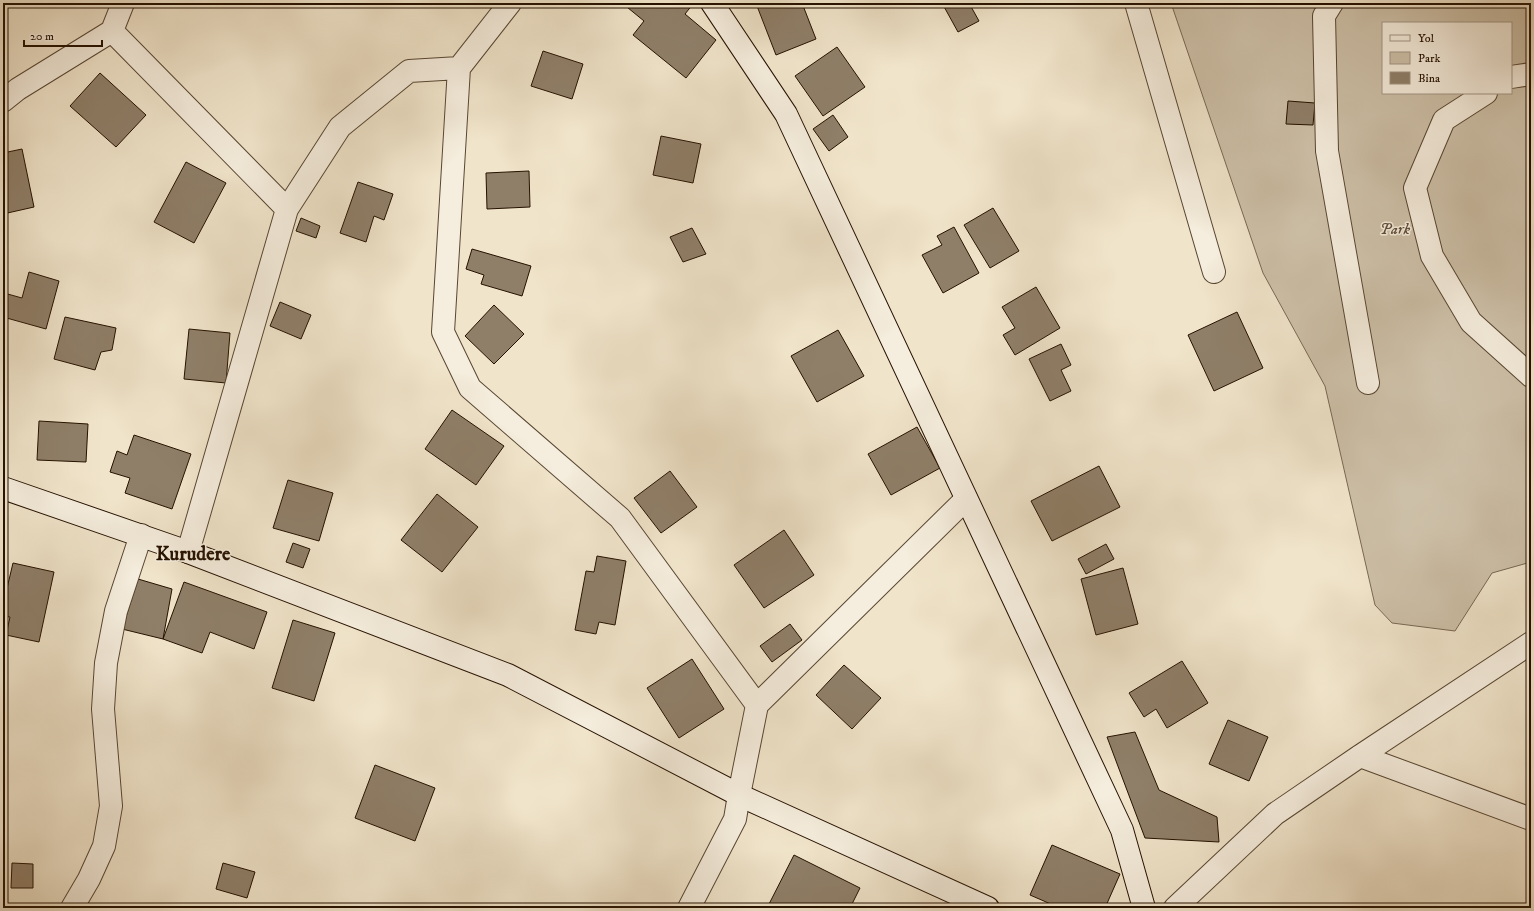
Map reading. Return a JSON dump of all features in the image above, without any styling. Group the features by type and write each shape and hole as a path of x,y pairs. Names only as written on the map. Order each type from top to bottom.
{"street":[{"path":"3,100 18,89 112,31 123,3"},
{"path":"510,3 459,68 443,332 470,388 620,518 757,705"},
{"path":"712,3 786,114 1122,830 1144,908"},
{"path":"1136,3 1214,272"},
{"path":"1332,3 1324,16 1327,151 1368,383"},
{"path":"112,31 287,209"},
{"path":"188,552 287,209 340,126 410,71 459,68"},
{"path":"1512,78 1531,74"},
{"path":"1484,94 1444,120 1415,188 1432,256 1471,322 1531,376"},
{"path":"3,488 188,552 508,676 738,794 988,908"},
{"path":"689,908 735,819 738,794 757,705 966,499"},
{"path":"72,908 90,879 104,846 111,806 103,709 106,663 116,610 141,535"},
{"path":"1175,908 1275,814 1531,643"},
{"path":"1360,756 1531,819"}],"green space":[{"name":"Park","path":"1171,3 1531,3 1531,562 1492,573 1455,631 1392,623 1375,605 1325,386 1263,273"}],"building":[{"path":"622,3 692,3 693,4 685,14 716,40 686,78 633,35 644,21"},
{"path":"765,3 802,3 816,39 776,55 757,6"},
{"path":"942,3 969,3 979,21 958,32"},
{"path":"837,47 865,87 823,116 795,76"},
{"path":"543,51 583,64 572,99 531,86"},
{"path":"100,73 146,115 116,147 70,106"},
{"path":"1288,101 1315,103 1313,125 1286,124"},
{"path":"833,115 848,137 829,151 813,129"},
{"path":"661,136 701,144 693,183 653,175"},
{"path":"22,149 34,207 3,214 3,153"},
{"path":"186,162 226,183 194,243 154,222"},
{"path":"529,171 530,207 487,209 486,173"},
{"path":"358,182 393,194 384,220 374,216 366,242 340,233"},
{"path":"993,208 1019,251 990,268 964,225"},
{"path":"301,218 320,226 316,238 296,231"},
{"path":"954,227 979,273 943,293 922,255 942,245 937,236"},
{"path":"692,228 706,254 683,262 670,237"},
{"path":"472,249 531,266 522,296 481,284 484,275 466,269"},
{"path":"29,272 59,281 46,329 3,317 4,293 22,298"},
{"path":"1036,287 1060,328 1015,355 1003,335 1015,328 1002,307"},
{"path":"280,302 311,315 301,339 270,326"},
{"path":"494,305 524,334 494,364 465,336"},
{"path":"1237,312 1263,368 1214,391 1188,335"},
{"path":"65,317 116,328 112,350 101,352 95,370 54,359"},
{"path":"189,329 230,333 226,383 184,379"},
{"path":"838,330 864,376 817,402 791,356"},
{"path":"1061,344 1071,365 1061,370 1071,391 1050,401 1029,359"},
{"path":"452,410 504,446 476,485 425,449"},
{"path":"39,421 88,424 86,462 37,460"},
{"path":"917,427 940,468 891,495 868,454"},
{"path":"134,435 191,454 172,509 125,493 130,478 110,472 117,451 127,455"},
{"path":"1099,466 1120,507 1052,541 1031,501"},
{"path":"670,471 697,507 661,533 634,498"},
{"path":"288,480 333,493 319,541 273,528"},
{"path":"437,494 478,527 442,572 401,540"},
{"path":"784,530 814,575 764,608 734,565"},
{"path":"293,543 310,549 303,568 286,562"},
{"path":"1106,544 1114,559 1086,574 1078,559"},
{"path":"597,556 626,561 615,625 599,622 596,634 575,630 586,571 594,572"},
{"path":"13,563 54,572 39,642 6,635 10,617 3,616 3,605"},
{"path":"1123,568 1138,624 1096,635 1081,579"},
{"path":"138,579 172,589 163,639 122,629"},
{"path":"184,582 267,612 254,649 210,632 202,653 163,639"},
{"path":"293,620 335,633 314,701 272,688"},
{"path":"790,624 802,640 772,662 760,646"},
{"path":"692,659 724,709 679,738 647,688"},
{"path":"1182,661 1208,703 1167,728 1156,709 1144,717 1129,693"},
{"path":"844,665 881,698 852,729 816,695"},
{"path":"1228,720 1268,737 1249,781 1209,764"},
{"path":"1135,732 1159,790 1217,817 1219,842 1145,838 1107,737"},
{"path":"375,765 435,788 415,841 355,818"},
{"path":"1052,845 1120,874 1105,908 1060,908 1030,895"},
{"path":"794,855 860,888 850,908 767,908"},
{"path":"12,863 33,864 33,888 11,888"},
{"path":"223,863 255,872 247,898 216,889"}],"district":[{"name":"Kurudere","path":"193,554"}]}
